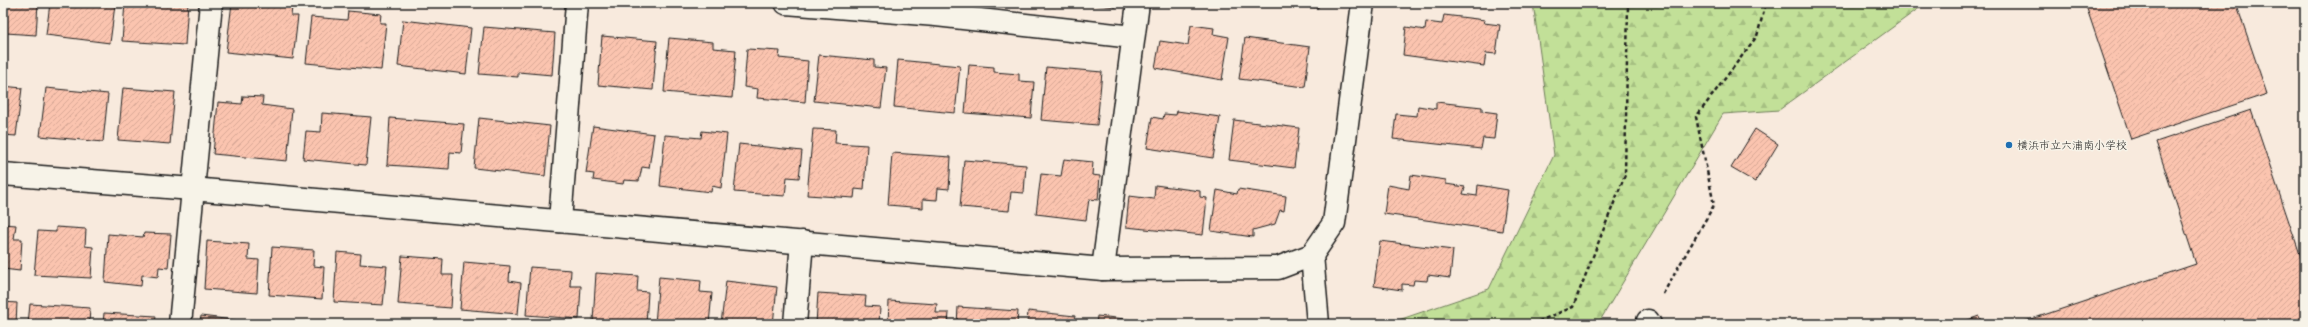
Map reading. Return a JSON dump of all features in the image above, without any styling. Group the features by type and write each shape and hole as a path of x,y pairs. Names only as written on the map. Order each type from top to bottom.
{"street":[{"path":"180,324 211,3"},
{"path":"560,221 577,3"},
{"path":"786,3 937,9 1133,37"},
{"path":"1103,269 1138,3"},
{"path":"3,174 192,189 1103,269 1278,268 1312,255 1334,223 1363,3"},
{"path":"795,324 802,242"},
{"path":"1312,255 1318,324"}],"path":[{"path":"1532,324 1573,307 1625,175 1628,3"},
{"path":"1649,322 1714,205 1696,117 1757,36 1766,3"}],"green space":[{"path":"1533,3 1926,3 1779,110 1723,114 1598,324 1387,324 1489,289 1554,155"}],"building":[{"path":"3,3 38,3 36,35 6,33 7,28 3,27"},
{"path":"50,3 115,5 110,43 46,35"},
{"path":"125,3 188,3 185,45 122,41"},
{"path":"232,3 292,7 291,16 298,16 293,59 226,52"},
{"path":"1082,3 1116,3 1116,7"},
{"path":"1281,3 1318,3 1318,8"},
{"path":"2085,3 2236,3 2267,94 2131,139"},
{"path":"348,11 381,14 380,23 386,23 381,70 306,63 311,17 347,20"},
{"path":"1444,15 1485,20 1484,23 1500,25 1496,54 1486,53 1484,66 1403,55 1406,27 1425,30 1426,22 1442,24"},
{"path":"403,20 471,28 466,74 398,66"},
{"path":"1191,25 1214,28 1213,34 1229,37 1222,80 1155,68 1160,41 1188,45"},
{"path":"484,27 555,33 552,75 518,72 518,77 479,74"},
{"path":"602,36 657,41 653,90 598,85"},
{"path":"669,38 713,42 713,48 736,50 732,98 664,92"},
{"path":"1245,38 1310,47 1305,87 1239,79"},
{"path":"747,49 780,51 779,58 808,61 805,102 757,98 758,89 744,87"},
{"path":"819,55 874,60 874,67 886,68 881,108 814,101"},
{"path":"898,60 960,66 955,113 894,107"},
{"path":"969,65 994,67 994,72 1019,74 1019,81 1034,82 1031,118 965,113"},
{"path":"1046,67 1102,72 1097,125 1041,120"},
{"path":"3,86 22,88 16,136 3,135"},
{"path":"46,88 108,94 103,142 40,136"},
{"path":"123,88 175,92 170,144 118,140"},
{"path":"243,96 263,97 262,105 292,109 287,161 213,154 218,102 242,104"},
{"path":"1436,102 1482,107 1482,111 1497,113 1494,139 1483,138 1481,149 1393,139 1396,114 1417,116 1418,106 1436,109"},
{"path":"2251,110 2305,269 2305,324 2017,324 2196,264 2156,142"},
{"path":"1177,111 1220,117 1213,158 1147,148 1152,117 1163,119 1164,114 1176,115"},
{"path":"322,113 371,117 366,165 303,159 306,131 321,132"},
{"path":"390,118 464,124 461,153 450,152 449,169 387,165"},
{"path":"479,118 550,126 545,176 474,168"},
{"path":"1234,120 1299,128 1294,168 1229,160"},
{"path":"593,126 654,134 649,168 642,167 639,181 624,180 623,184 593,180 594,174 586,173"},
{"path":"813,129 836,130 835,143 867,145 864,190 855,189 854,198 807,195"},
{"path":"1755,129 1778,144 1755,182 1731,168"},
{"path":"702,131 727,134 721,188 712,186 711,192 660,186 665,135 701,138"},
{"path":"739,144 802,151 799,178 787,177 785,196 734,192"},
{"path":"892,153 951,157 949,189 938,188 937,200 923,199 923,208 888,205"},
{"path":"1064,159 1093,162 1092,175 1100,176 1098,200 1089,199 1086,220 1036,214 1041,174 1061,176"},
{"path":"964,160 1026,165 1024,193 1011,192 1009,211 960,207"},
{"path":"1411,175 1446,180 1446,184 1465,187 1463,194 1477,196 1478,185 1508,190 1502,231 1384,214 1388,185 1409,189"},
{"path":"1155,185 1200,191 1200,197 1207,198 1203,235 1126,227 1129,196 1154,199"},
{"path":"1238,189 1286,196 1284,211 1280,210 1275,224 1253,230 1253,237 1211,231 1217,190 1237,194"},
{"path":"3,224 16,225 14,239 22,239 20,271 3,269"},
{"path":"56,227 86,229 85,246 93,247 91,278 34,275 38,231 56,232"},
{"path":"144,233 171,234 168,268 159,267 158,277 142,275 141,286 105,282 108,234 143,237"},
{"path":"207,241 249,244 248,259 259,260 257,293 204,289"},
{"path":"1380,241 1453,250 1450,278 1428,275 1427,281 1414,280 1413,285 1402,284 1402,290 1374,286"},
{"path":"272,247 314,250 313,266 324,267 322,299 269,295"},
{"path":"337,252 361,254 360,264 387,266 383,305 334,302"},
{"path":"402,256 443,259 442,275 453,275 451,308 398,304"},
{"path":"464,262 510,266 509,281 521,283 518,314 460,309"},
{"path":"530,267 571,270 570,286 581,286 579,319 526,315"},
{"path":"596,273 638,276 637,291 648,292 646,324 593,321"},
{"path":"659,277 701,281 700,292 712,293 709,324 655,324"},
{"path":"726,281 777,287 773,324 721,324"},
{"path":"818,293 866,296 865,306 880,307 879,324 816,324"},
{"path":"889,301 937,304 936,313 949,313 948,324 888,324"},
{"path":"3,302 17,303 16,324 3,324"},
{"path":"30,304 90,308 89,324 28,324"},
{"path":"958,307 1018,311 1017,324 957,324"},
{"path":"1028,311 1075,316 1074,321 1086,324 1027,324"},
{"path":"104,313 156,316 155,324 103,324"},
{"path":"201,316 256,323 256,324 200,324"},
{"path":"1097,316 1144,321 1144,324 1096,324"},
{"path":"1979,316 1982,324 1957,324"}],"place":[{"name":"横浜市立六浦南小学校","path":"2009,145"}]}
